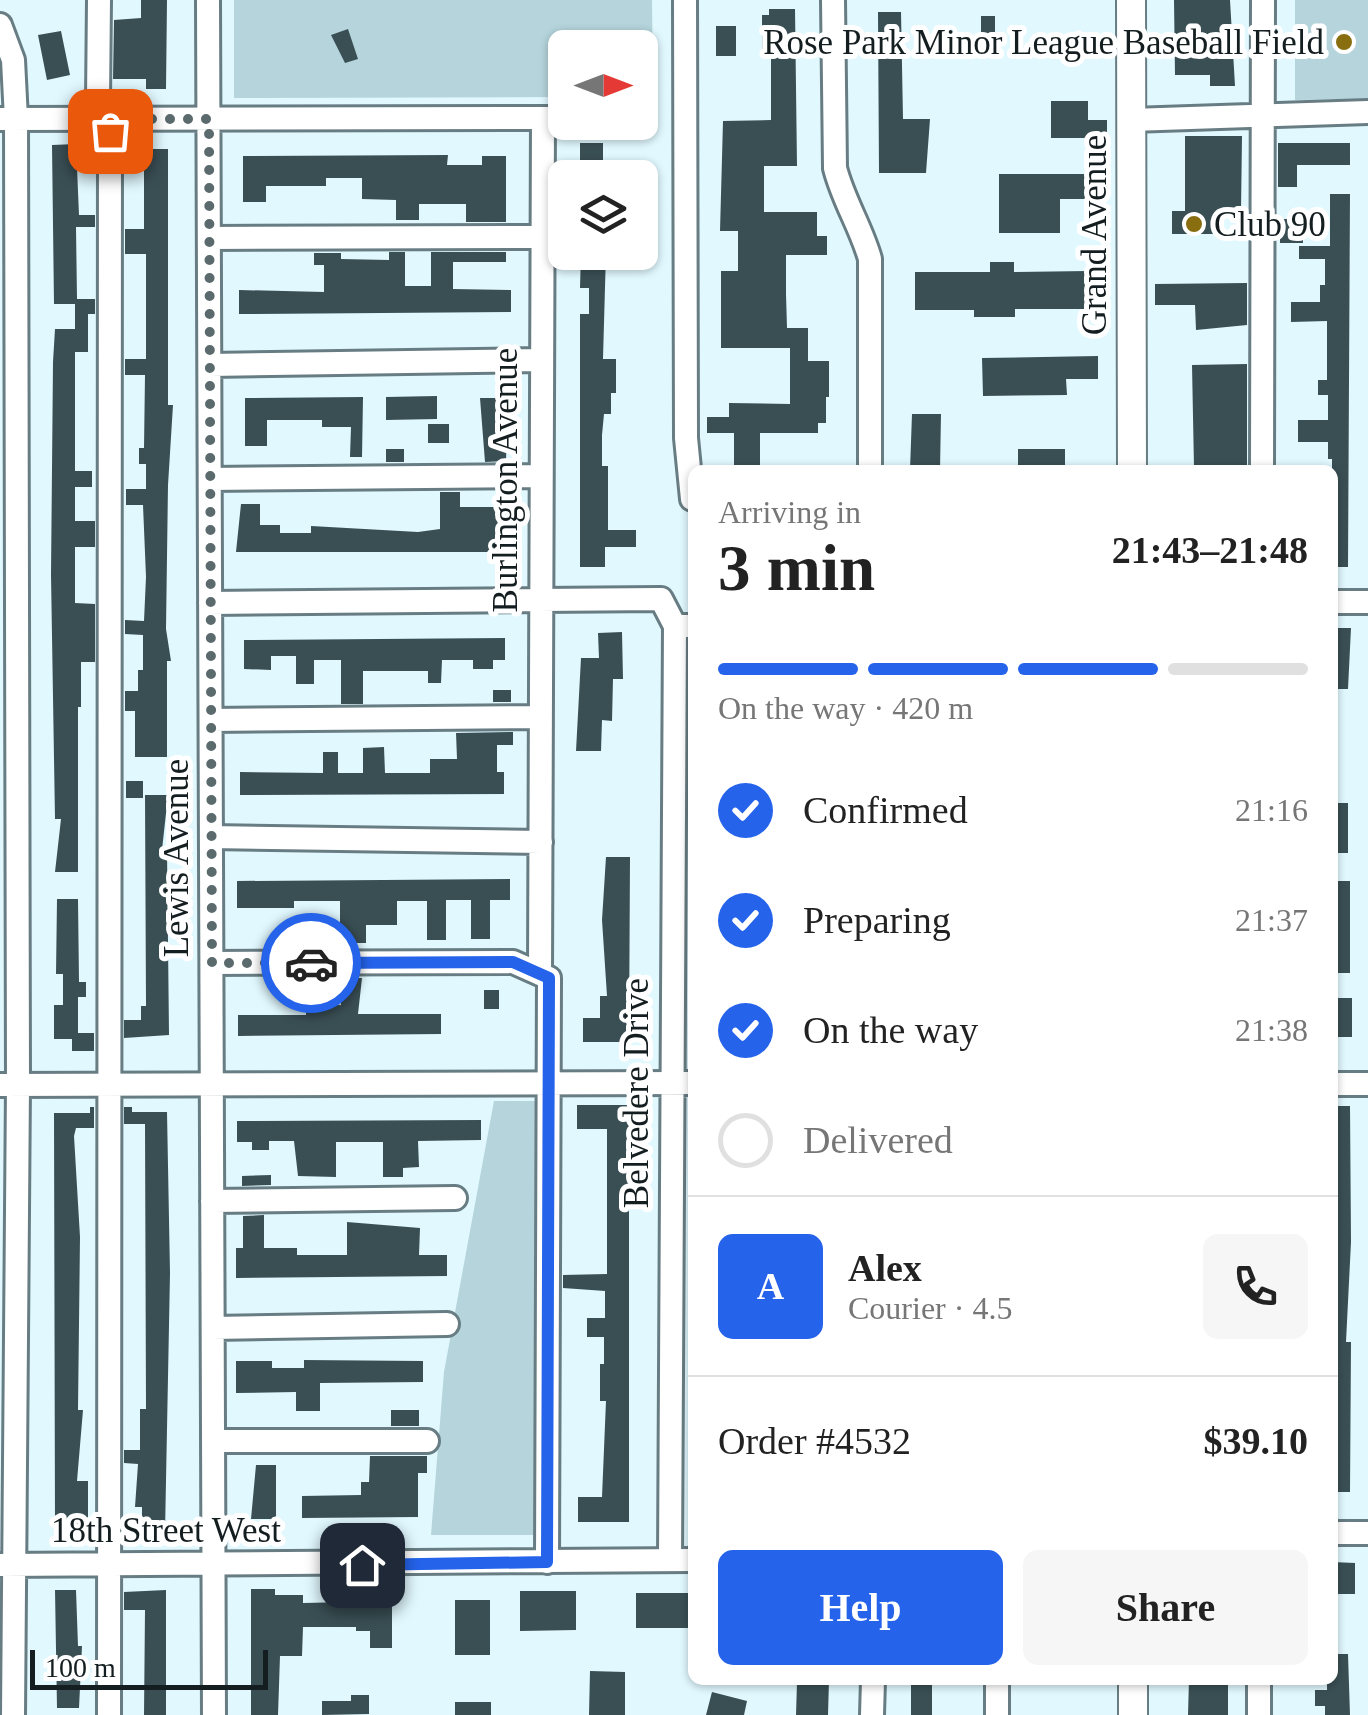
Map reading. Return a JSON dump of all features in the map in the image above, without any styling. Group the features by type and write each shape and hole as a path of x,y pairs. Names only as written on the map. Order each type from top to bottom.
{"main road":[{"name":"Grand Avenue","path":"1131,0 1132,465"},
{"path":"1132,1685 1132,1715"}],"street":[{"path":"98,0 98,100 110,119 110,1715"},
{"name":"Lewis Avenue","path":"208,0 214,1715"},
{"path":"685,0 689,465"},
{"path":"833,0 835,168 842,195 870,258 870,465"},
{"path":"1262,0 1262,465"},
{"path":"0,25 13,60 8,118 6,1565 13,1715"},
{"path":"1131,120 1368,112"},
{"path":"8,118 548,118"},
{"name":"Burlington Avenue","path":"544,976 539,597 542,237 552,140"},
{"path":"209,238 542,237"},
{"path":"210,366 541,360"},
{"path":"210,479 540,476"},
{"path":"210,603 539,597 661,599 684,626"},
{"path":"1338,602 1368,602"},
{"name":"Belvedere Drive","path":"681,1560 684,626"},
{"path":"211,720 540,717"},
{"path":"212,837 541,842"},
{"path":"212,963 513,962 544,976 551,1084 547,1562"},
{"path":"9,1084 681,1083"},
{"path":"1338,1084 1368,1084"},
{"path":"212,1201 455,1198"},
{"path":"213,1328 447,1324"},
{"path":"214,1441 427,1441"},
{"path":"1338,1533 1368,1533"},
{"name":"18th Street West","path":"6,1565 214,1567 681,1560"},
{"path":"872,1685 872,1715"},
{"path":"997,1685 997,1715"},
{"path":"1259,1685 1259,1715"}],"shaded area":[{"path":"234,0 652,0 652,30 548,30 548,97 234,98"},
{"path":"1295,0 1368,0 1368,99 1295,100"},
{"path":"494,1101 536,1101 537,1535 431,1535 444,1372"}],"building":[{"path":"141,0 167,0 166,89 146,89 146,79 113,79 114,20 141,18"},
{"path":"1174,0 1230,0 1235,86 1210,86 1210,75 1175,75"},
{"path":"769,9 795,9 797,166 764,166 764,212 817,212 817,236 827,236 827,255 786,255 786,294 787,328 808,328 808,361 829,361 829,397 826,423 818,423 818,433 760,433 760,465 734,465 734,433 707,433 707,417 729,417 729,403 790,404 790,348 721,348 721,271 738,271 738,231 720,231 723,121 771,120 771,49 762,49 762,15 769,15"},
{"path":"878,12 901,12 903,119 930,119 926,173 879,173"},
{"path":"981,16 995,16 995,42 981,42"},
{"path":"716,26 736,26 736,56 716,56"},
{"path":"348,29 358,59 345,63 331,35"},
{"path":"61,31 70,75 47,80 38,35"},
{"path":"1051,101 1088,101 1088,120 1107,120 1107,138 1051,138"},
{"path":"1185,136 1242,136 1241,211 1218,211 1218,234 1172,234 1172,211 1185,211"},
{"path":"580,143 603,143 603,160 580,160"},
{"path":"1278,143 1350,143 1350,165 1297,165 1297,187 1278,187"},
{"path":"76,144 79,215 95,215 95,227 76,227 77,299 95,299 95,314 88,314 88,352 75,352 75,471 92,471 92,487 75,487 75,521 95,521 95,547 75,547 75,603 95,604 95,662 81,662 78,872 55,872 61,819 55,819 53,362 55,329 75,329 75,304 54,304 52,145"},
{"path":"125,149 168,149 168,405 173,405 168,485 166,629 171,661 167,661 167,757 135,757 135,711 125,711 125,691 138,691 138,670 143,670 143,635 125,634 125,620 144,621 146,577 143,505 126,505 126,489 146,489 146,464 139,464 139,448 144,448 145,375 125,375 125,359 146,359 146,254 125,254 125,229 144,229 144,166 125,166"},
{"path":"448,155 447,165 482,165 482,156 506,156 506,222 466,222 466,204 419,204 419,220 396,220 396,200 362,199 362,178 326,178 326,186 266,186 266,202 243,202 243,156"},
{"path":"999,174 1087,174 1087,199 1060,199 1060,233 999,233"},
{"path":"1330,194 1350,194 1348,567 1338,567 1338,465 1332,465 1332,459 1328,459 1328,442 1298,442 1298,420 1328,420 1328,395 1318,395 1318,380 1327,380 1327,321 1291,322 1291,302 1320,302 1320,285 1325,285 1325,259 1299,259 1299,246 1330,246"},
{"path":"1280,219 1303,219 1303,243 1280,243"},
{"path":"389,252 405,252 405,286 431,286 431,252 506,252 506,262 453,262 453,289 511,290 511,312 239,314 239,290 324,292 324,265 314,265 314,253 341,253 341,259 389,260"},
{"path":"990,262 1014,262 1014,272 1088,271 1088,309 1015,309 1015,317 974,317 974,310 915,310 915,272 990,272"},
{"path":"580,270 605,270 603,359 616,359 616,393 611,393 611,414 604,414 602,435 602,466 608,466 608,530 636,530 636,547 605,547 605,567 580,567 580,314 589,314 589,288 580,288"},
{"path":"1247,283 1247,325 1196,330 1195,305 1155,305 1155,284"},
{"path":"1098,356 1098,379 1066,379 1067,395 983,396 982,358"},
{"path":"1247,364 1247,465 1194,465 1192,365"},
{"path":"437,396 437,419 386,420 386,397"},
{"path":"363,397 362,457 350,457 351,427 322,427 322,420 267,420 267,446 245,446 245,398"},
{"path":"480,398 508,398 506,461 485,462"},
{"path":"912,414 941,414 940,465 910,465"},
{"path":"428,424 449,424 449,443 428,443"},
{"path":"386,449 404,449 404,462 386,462"},
{"path":"1018,449 1065,449 1065,465 1018,465"},
{"path":"440,492 460,492 460,507 503,507 503,552 236,552 241,504 260,504 260,525 280,525 280,533 311,533 311,526 418,532 440,529"},
{"path":"1338,628 1351,628 1348,689 1338,689"},
{"path":"622,632 623,679 613,679 612,721 602,720 601,751 576,751 581,658 599,658 598,633"},
{"path":"505,638 505,660 493,660 493,669 473,669 473,660 442,660 441,683 428,683 428,671 363,671 363,704 341,704 341,660 314,660 314,684 296,684 296,656 271,656 271,670 244,669 244,640"},
{"path":"493,690 511,690 511,702 493,702"},
{"path":"513,732 513,745 497,745 497,772 504,772 504,794 240,795 240,772 323,773 323,752 338,752 338,773 363,773 363,748 384,747 385,773 430,773 430,759 457,759 456,733"},
{"path":"126,781 143,781 143,798 126,798"},
{"path":"145,795 168,795 162,850 167,850 169,1035 124,1038 124,1020 141,1020 141,1006 146,1006"},
{"path":"1338,803 1348,803 1348,853 1338,853"},
{"path":"606,857 630,857 629,1042 583,1042 583,1018 600,1018 600,996 607,996 602,920"},
{"path":"510,879 510,900 490,900 490,939 471,939 471,900 446,900 446,940 427,940 427,901 397,901 397,925 366,925 366,943 340,943 340,901 294,901 294,908 237,908 237,881"},
{"path":"1338,881 1350,881 1350,973 1338,973"},
{"path":"57,899 78,899 79,982 86,982 86,997 78,997 78,1033 94,1033 94,1051 72,1051 72,1039 54,1039 54,1005 63,1005 63,974 56,974"},
{"path":"340,978 362,978 358,1014 441,1014 441,1034 238,1036 238,1015 306,1015 306,1006 341,1005"},
{"path":"484,990 499,990 499,1009 484,1009"},
{"path":"1338,998 1352,998 1352,1037 1338,1037"},
{"path":"577,1105 629,1105 629,1522 578,1522 578,1497 602,1497 606,1401 600,1401 600,1364 604,1364 604,1337 587,1337 587,1318 605,1318 605,1291 563,1288 563,1275 607,1274 607,1129 577,1129"},
{"path":"1338,1106 1350,1106 1351,1242 1346,1342 1351,1342 1350,1492 1338,1492"},
{"path":"90,1107 94,1107 94,1128 76,1128 74,1136 80,1237 78,1410 83,1410 77,1481 88,1481 88,1524 55,1524 54,1113 90,1113"},
{"path":"124,1107 132,1107 132,1112 167,1112 170,1273 165,1533 142,1533 142,1507 135,1507 138,1464 124,1463 124,1450 140,1450 140,1409 146,1409 145,1124 124,1124"},
{"path":"481,1120 481,1140 418,1141 419,1167 403,1168 403,1177 383,1177 383,1142 336,1142 336,1177 298,1176 294,1141 269,1141 269,1150 252,1150 252,1142 237,1142 237,1121"},
{"path":"271,1175 271,1185 242,1186 242,1176"},
{"path":"264,1215 264,1248 297,1248 297,1255 347,1255 347,1222 420,1228 419,1255 447,1255 447,1276 236,1278 236,1248 243,1248 243,1216"},
{"path":"304,1360 423,1361 423,1382 320,1383 320,1411 296,1411 296,1392 236,1393 236,1361 272,1361 272,1368 304,1368"},
{"path":"391,1410 419,1410 419,1426 391,1426"},
{"path":"370,1456 427,1456 427,1473 418,1473 418,1517 302,1518 302,1496 361,1495 361,1482 369,1482"},
{"path":"256,1465 276,1465 276,1519 251,1519"},
{"path":"1338,1562 1355,1563 1355,1594 1338,1594"},
{"path":"251,1589 275,1589 275,1595 303,1595 303,1603 392,1601 392,1648 370,1648 370,1631 356,1631 356,1627 303,1627 302,1656 280,1656 278,1715 251,1715"},
{"path":"55,1590 76,1590 78,1646 82,1646 79,1708 57,1708"},
{"path":"166,1590 166,1715 144,1715 145,1610 124,1610 124,1592"},
{"path":"520,1591 576,1591 576,1630 520,1631"},
{"path":"636,1593 688,1593 688,1628 636,1628"},
{"path":"455,1600 490,1600 490,1655 455,1655"},
{"path":"1338,1654 1348,1654 1350,1715 1325,1715 1325,1706 1315,1706 1315,1690 1327,1690 1327,1685 1338,1685"},
{"path":"590,1671 625,1672 625,1715 589,1715"},
{"path":"797,1685 829,1685 828,1715 796,1715"},
{"path":"911,1685 932,1685 932,1715 911,1715"},
{"path":"1189,1685 1228,1685 1228,1715 1188,1715"},
{"path":"712,1692 747,1701 744,1715 706,1715"},
{"path":"351,1695 369,1695 369,1714 322,1715 322,1701 351,1701"},
{"path":"455,1702 491,1702 491,1715 455,1715"}],"way so far":[{"path":"110,131 110,119 209,119 212,963 311,963"}],"place":[{"name":"Rose Park Minor League Baseball Field","path":"1344,42"},
{"name":"Club 90","path":"1194,224"}],"route":[{"path":"311,963 513,962 549,978 547,1562 362,1565"}]}
